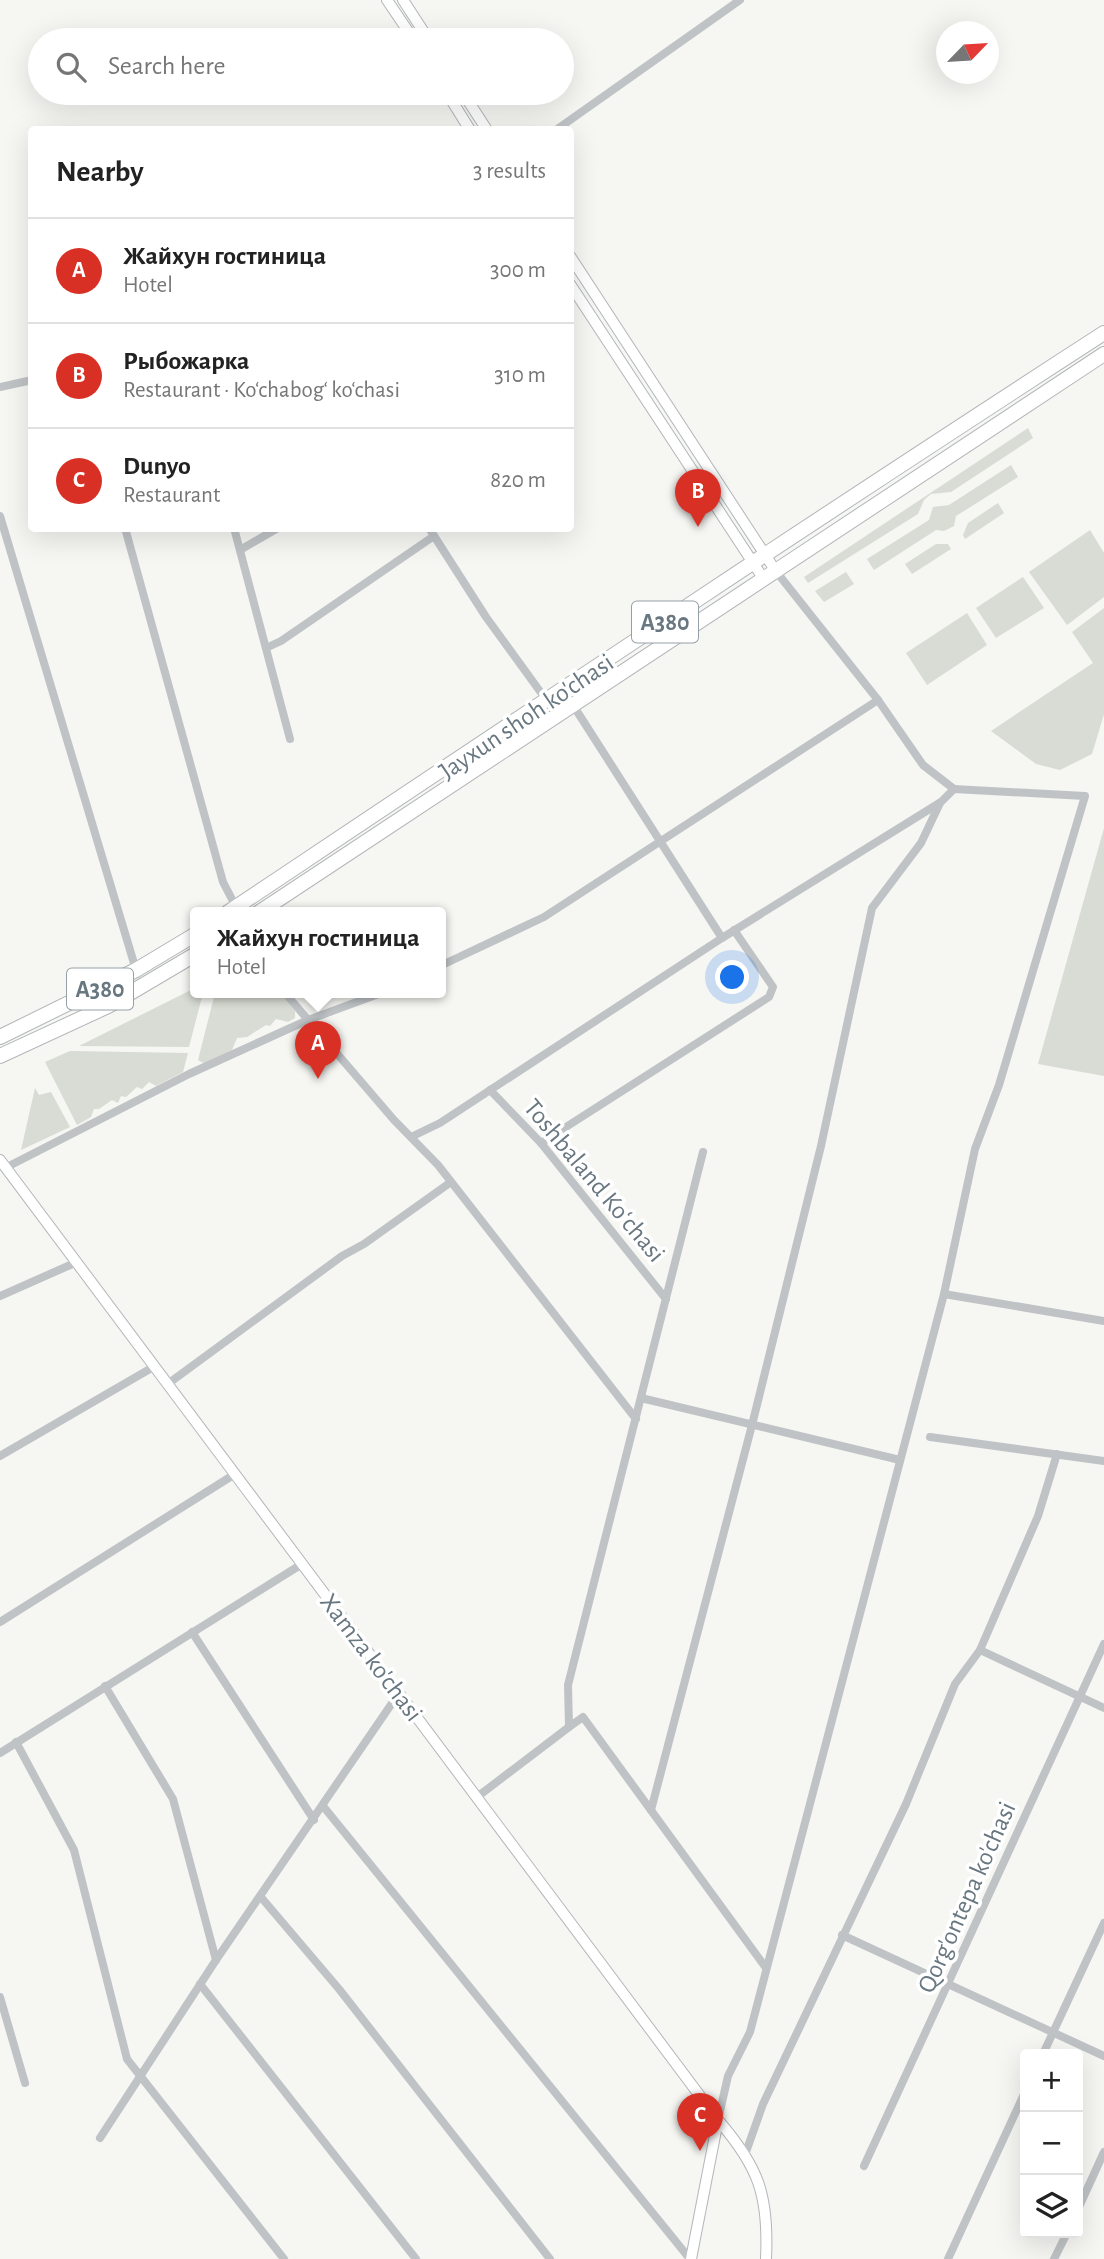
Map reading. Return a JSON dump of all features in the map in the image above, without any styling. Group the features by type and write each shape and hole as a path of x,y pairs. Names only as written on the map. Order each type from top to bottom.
{"highway":[{"name":"Jayxun shoh ko'chasi","path":"236,907 757,558 1104,333"},
{"name":"Jayxun shoh ko'chasi","path":"267,907 1104,354"},
{"path":"908,459 919,475"},
{"name":"A380","path":"0,1037 136,970 190,937"},
{"name":"A380","path":"0,1056 108,1006 190,957"}],"street":[{"path":"387,0 406,28"},
{"path":"402,0 421,28"},
{"path":"562,126 740,0"},
{"path":"454,105 467,126"},
{"path":"471,105 484,126"},
{"path":"574,262 619,329 757,558"},
{"path":"574,290 757,558 878,700 923,765 954,789 1085,796 999,1085 975,1149 944,1294 750,2032 728,2076 691,2259"},
{"path":"606,337 619,329"},
{"path":"0,387 28,381"},
{"path":"0,516 136,970"},
{"path":"126,532 230,907"},
{"path":"235,532 290,739"},
{"path":"240,550 271,532"},
{"path":"266,648 281,641 431,532 486,617 547,701"},
{"path":"446,963 544,917 878,700"},
{"path":"573,705 722,938"},
{"path":"411,1137 440,1123 734,930 941,802 954,789"},
{"path":"651,1810 752,1425 821,1146 872,908 921,844 941,802"},
{"path":"541,1143 769,997 774,987 769,977 734,930"},
{"path":"289,998 451,1182 636,1419"},
{"path":"3,1164 189,1074 308,1020 368,998"},
{"name":"Toshbaland Koʻchasi","path":"490,1090 541,1143 666,1299"},
{"path":"569,1727 568,1685 703,1152"},
{"name":"Xamza ko'chasi","path":"3,1164 718,2120 746,2152 762,2192 767,2234 766,2259"},
{"path":"169,1383 342,1256 364,1244 451,1182"},
{"path":"0,1296 77,1262"},
{"path":"944,1294 1104,1321"},
{"path":"0,1456 155,1366"},
{"path":"641,1398 901,1460"},
{"path":"930,1437 1104,1461"},
{"path":"746,2152 763,2104 906,1804 955,1684 981,1650 1038,1516 1057,1454"},
{"path":"0,1622 235,1474"},
{"path":"0,1753 302,1564"},
{"path":"192,1632 314,1820"},
{"name":"Qorg'ontepa ko'chasi","path":"864,2166 1104,1644"},
{"path":"981,1650 1104,1708"},
{"path":"105,1686 173,1800 216,1960"},
{"path":"100,2138 139,2074 399,1693"},
{"path":"477,1797 583,1717 766,1968"},
{"path":"16,1742 74,1850 127,2059 284,2259"},
{"path":"323,1807 691,2259"},
{"path":"260,1896 339,1989 550,2259"},
{"path":"1045,2049 1104,1923"},
{"path":"842,1935 1104,2056"},
{"path":"200,1984 416,2259"},
{"path":"0,1997 25,2082"},
{"path":"948,2259 1020,2103"},
{"path":"1083,2198 1104,2152"},
{"path":"1054,2259 1064,2238"}],"shaded area":[{"path":"1028,428 1033,438 951,492 931,494 924,500 918,514 808,583 804,577"},
{"path":"1011,465 1018,477 956,516 954,526 944,531 936,530 874,570 867,559 929,520 933,507 949,505"},
{"path":"998,503 1004,513 965,539 963,535 968,523"},
{"path":"1090,530 1104,553 1104,597 1067,625 1029,572"},
{"path":"936,544 948,544 951,549 912,574 905,564"},
{"path":"846,572 854,584 824,602 815,591"},
{"path":"1023,577 1044,608 996,638 976,608"},
{"path":"1104,608 1104,714 1092,754 1060,770 1036,764 991,731 1093,663 1072,632"},
{"path":"967,613 987,645 927,685 906,653"},
{"path":"1104,828 1104,1076 1038,1064"},
{"path":"190,990 190,998 202,998 189,1047 79,1046"},
{"path":"214,998 284,998 295,1011 295,1018 288,1022 276,1019 270,1026 266,1025 247,1037 237,1038 232,1050 205,1064 198,1060"},
{"path":"70,1051 188,1053 183,1072 156,1086 149,1082 142,1089 137,1087 126,1097 121,1096 118,1103 112,1100 99,1109 94,1109 91,1117 77,1125 45,1062"},
{"path":"35,1088 39,1095 51,1092 70,1127 21,1150"}],"place":[{"name":"Рыбожарка","path":"698,527"},
{"name":"Жайхун гостиница","path":"318,1079"},
{"name":"Dunyo","path":"700,2151"}]}
